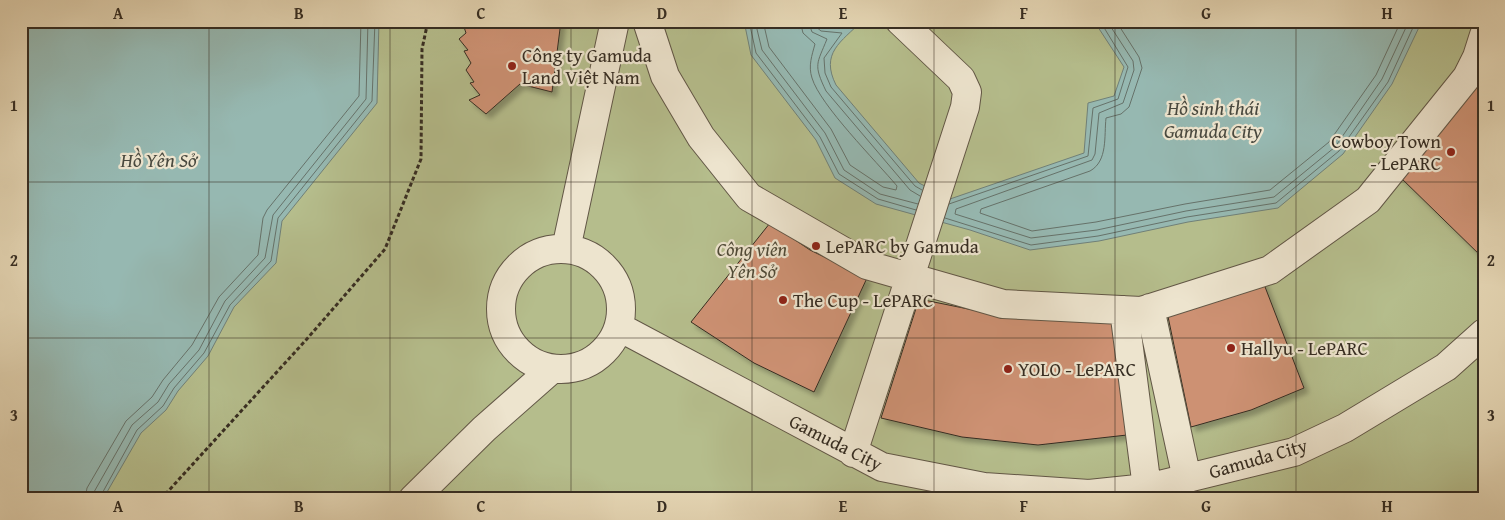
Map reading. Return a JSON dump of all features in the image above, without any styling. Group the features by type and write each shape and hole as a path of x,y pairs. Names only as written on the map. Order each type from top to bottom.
{"street":[{"path":"566,249 615,21"},
{"path":"647,21 669,84 701,137 749,197 867,265 911,278 1003,304 1137,309 1270,270 1368,200 1467,77 1482,51"},
{"path":"853,453 941,185 965,107 967,92 961,78 900,21"},
{"path":"566,249 581,252 594,259 606,269 615,282 620,296 619,327 604,351 593,360 580,366 552,369 537,364 524,356 513,345 505,332 501,317 501,302 508,280 523,262 543,252 566,249"},
{"path":"1137,309 1186,479"},
{"path":"1137,309 1147,488"},
{"name":"Gamuda City","path":"619,327 882,468 984,487 1089,494 1147,488 1294,452 1345,428 1446,367 1484,333"},
{"path":"413,499 484,429 552,369"}],"path":[{"path":"161,499 306,340 385,249 421,159 422,49 428,21"}],"green space":[{"name":"Công viên Yên Sở","path":"21,21 1484,21 1484,499 21,499"}],"water":[{"name":"Hồ Yên Sở","path":"21,21 379,21 377,103 282,221 276,263 234,307 208,356 178,391 166,410 141,433 103,499 21,499"},
{"name":"Hồ sinh thái Gamuda City","path":"744,21 816,21 822,26 839,26 844,21 862,21 840,42 832,56 830,64 836,85 919,183 950,199 1084,153 1088,103 1114,96 1124,67 1094,21 1422,21 1392,84 1343,154 1278,208 1188,222 1099,241 1030,250 970,230 876,204 835,178 816,140 751,55"}],"building":[{"name":"Công ty Gamuda Land Việt Nam","path":"462,21 561,21 552,92 520,84 486,114 469,100 480,95 470,83 474,82 466,70 471,63 464,51 468,50 459,39 466,33"},
{"name":"Cowboy Town - LePARC","path":"1478,81 1484,84 1484,259 1399,176"},
{"name":"The Cup - LePARC","path":"770,223 810,250 867,278 814,392 754,363 691,322"},
{"name":"Hallyu - LePARC","path":"1262,279 1304,388 1251,410 1191,427 1166,307"},
{"name":"YOLO - LePARC","path":"919,299 998,315 1115,315 1127,435 1038,445 962,437 881,418"}],"place":[{"name":"Công ty Gamuda Land Việt Nam","path":"512,66"},
{"name":"Cowboy Town - LePARC","path":"1451,152"},
{"name":"LePARC by Gamuda","path":"816,246"},
{"name":"The Cup - LePARC","path":"783,300"},
{"name":"Hallyu - LePARC","path":"1231,348"},
{"name":"YOLO - LePARC","path":"1008,369"}]}
